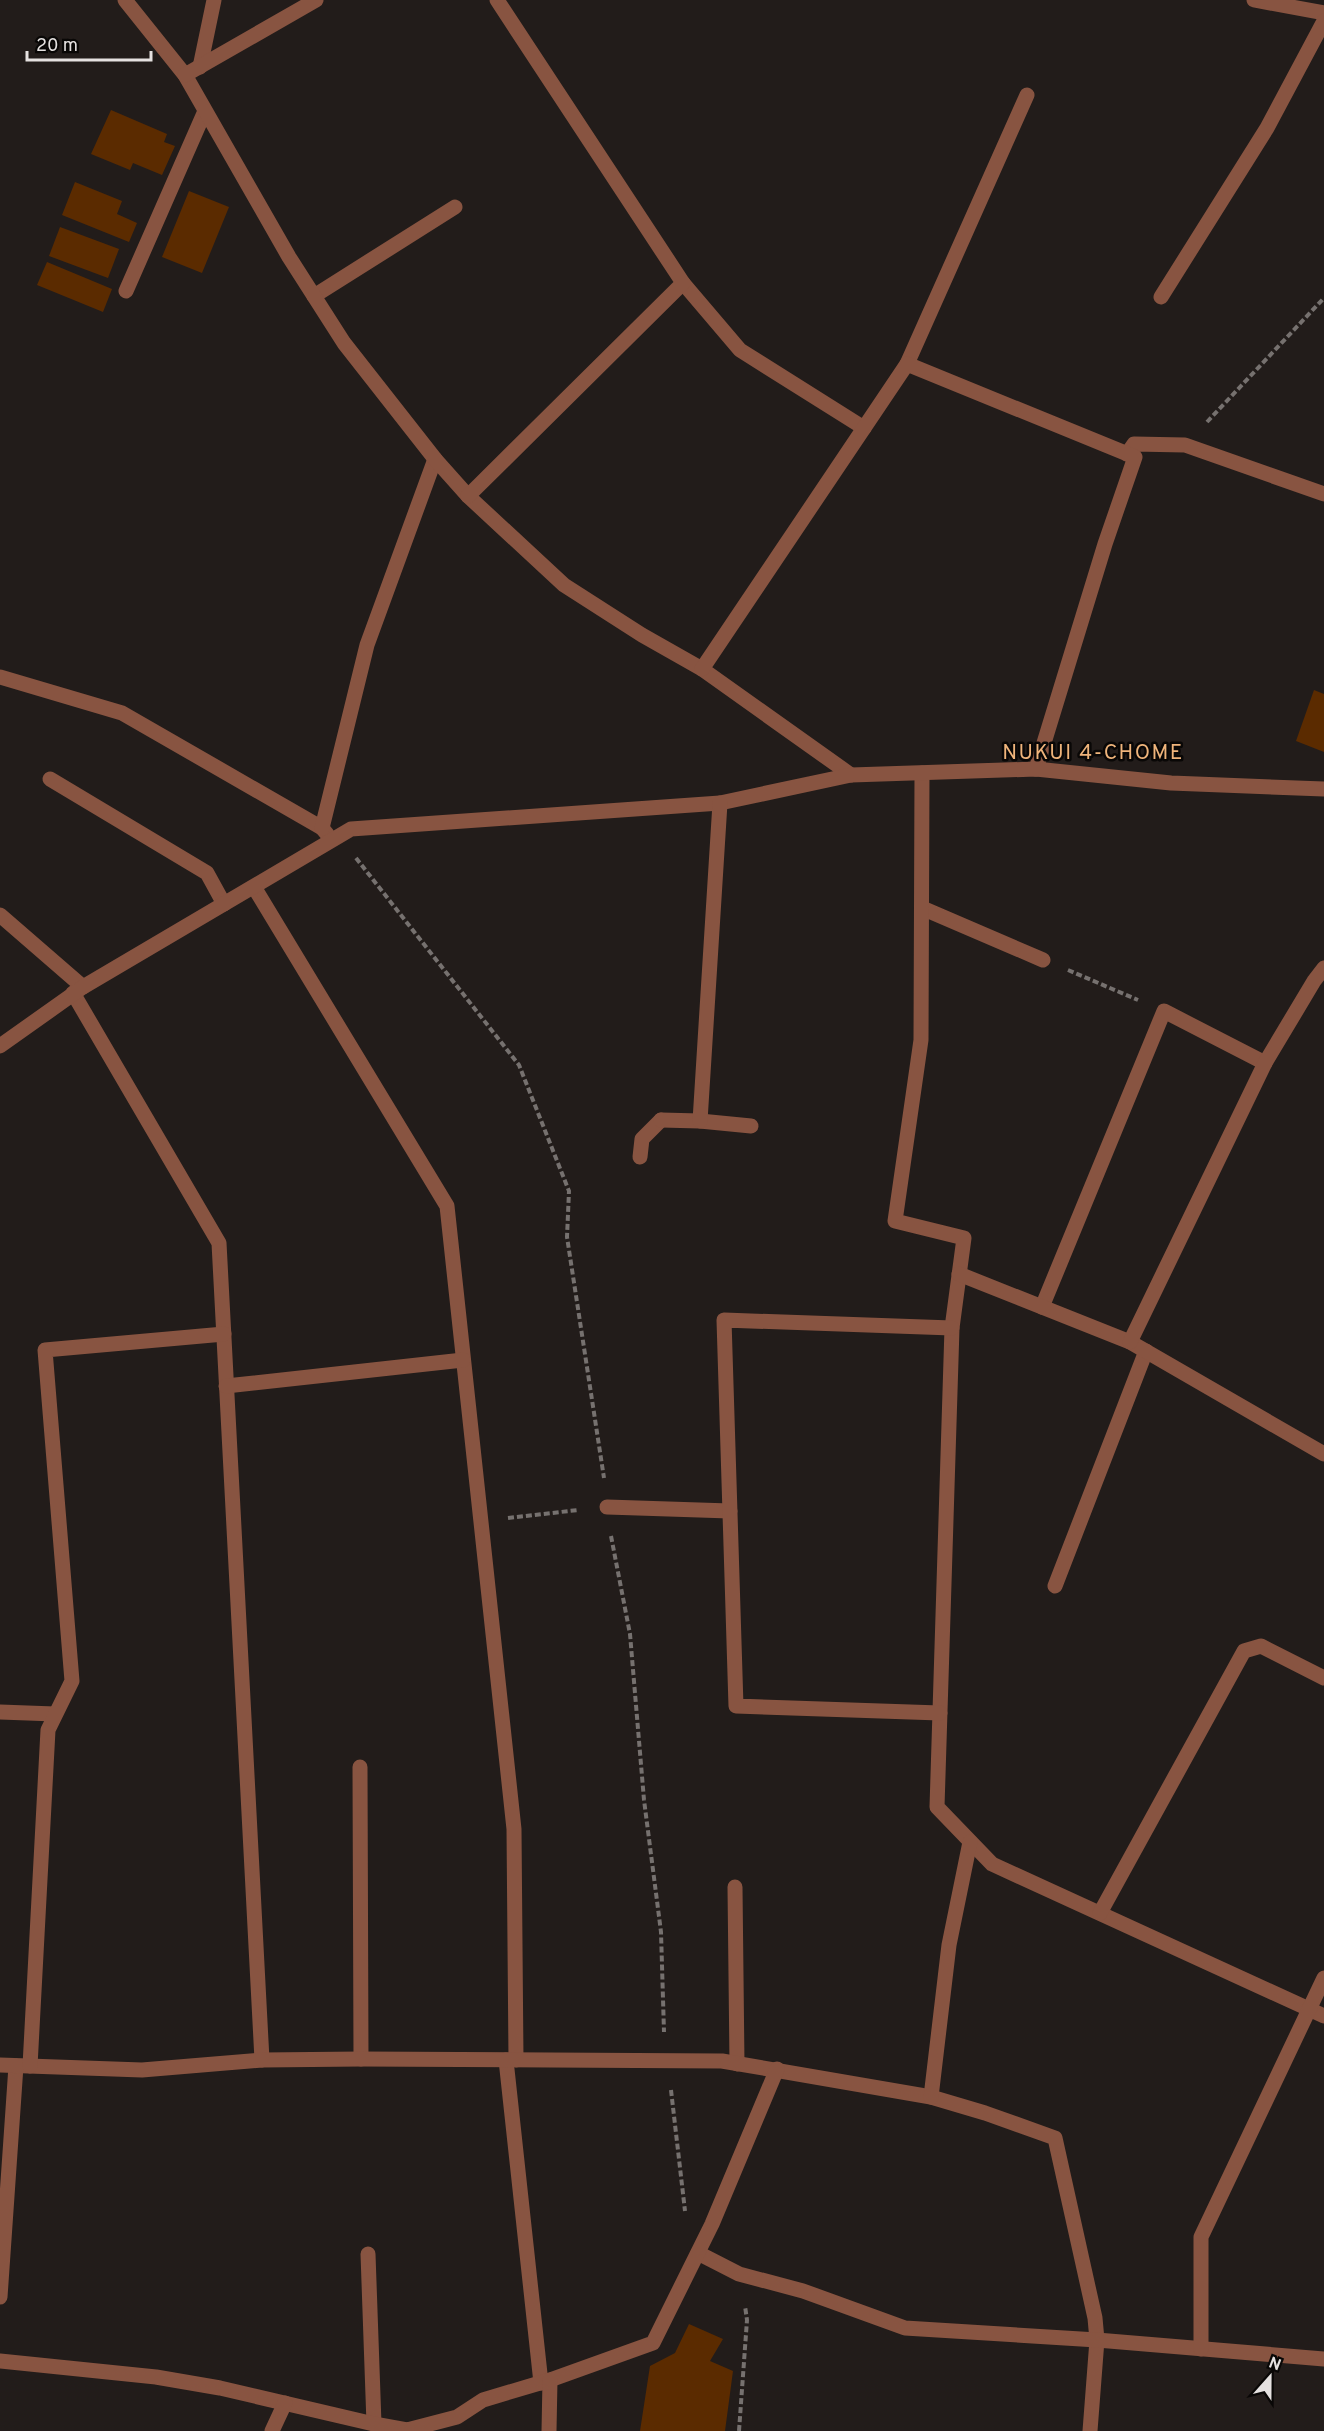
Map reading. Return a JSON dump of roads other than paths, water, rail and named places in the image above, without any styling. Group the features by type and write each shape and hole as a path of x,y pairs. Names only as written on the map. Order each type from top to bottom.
{"street":[{"path":"125,0 185,75 289,257 344,343 435,459 468,496 564,585 642,635 702,669 851,775"},
{"path":"200,67 214,0"},
{"path":"185,75 316,0"},
{"path":"497,0 682,283 740,350 864,428"},
{"path":"1254,0 1324,13"},
{"path":"1161,297 1267,128 1324,21"},
{"path":"702,669 907,364 1027,95"},
{"path":"126,291 205,111"},
{"path":"314,296 455,207"},
{"path":"468,496 682,283"},
{"path":"907,364 1135,457 1105,544 1036,769"},
{"path":"1127,454 1134,444 1185,445 1324,494"},
{"path":"322,828 367,645 435,459"},
{"path":"0,677 122,713 336,838"},
{"path":"0,1046 78,990 351,829 720,803 851,775 1036,769 1171,783 1324,789"},
{"path":"922,773 921,1040 896,1221 964,1238 952,1328 937,1807 992,1864 1317,2013"},
{"path":"50,778 207,873 224,904"},
{"path":"700,1121 720,803"},
{"path":"254,886 447,1206 514,1829 511,2060 546,2382 549,2431"},
{"path":"922,908 1043,960"},
{"path":"0,915 78,990 219,1243 262,2060"},
{"path":"1130,1342 1265,1063 1324,968"},
{"path":"1042,1307 1164,1011 1265,1063"},
{"path":"640,1157 642,1139 661,1120 751,1126"},
{"path":"959,1274 1130,1342 1324,1454"},
{"path":"940,1713 736,1706 724,1320 952,1328"},
{"path":"0,2297 23,2066 48,1730 72,1681 45,1350 224,1334"},
{"path":"1055,1586 1146,1351"},
{"path":"226,1386 464,1360"},
{"path":"607,1507 730,1511"},
{"path":"1100,1913 1244,1651 1261,1646 1324,1678"},
{"path":"0,1712 55,1714"},
{"path":"360,1767 361,2059"},
{"path":"931,2097 949,1945 970,1842"},
{"path":"735,1887 737,2064"},
{"path":"1201,2349 1201,2237 1317,2013 1324,1978"},
{"path":"0,2065 142,2070 262,2060 665,2060 777,2069 931,2097 985,2112 1055,2138 1095,2318 1096,2340 1090,2431"},
{"path":"0,2361 156,2377 407,2430 457,2417 483,2400 546,2382 654,2343 696,2257 777,2069"},
{"path":"368,2254 374,2424"},
{"path":"696,2257 739,2274 803,2291 905,2328 1096,2340 1324,2359"},
{"path":"272,2431 285,2403"}],"district":[{"name":"NUKUI 4-CHOME","path":"1093,753"}]}
